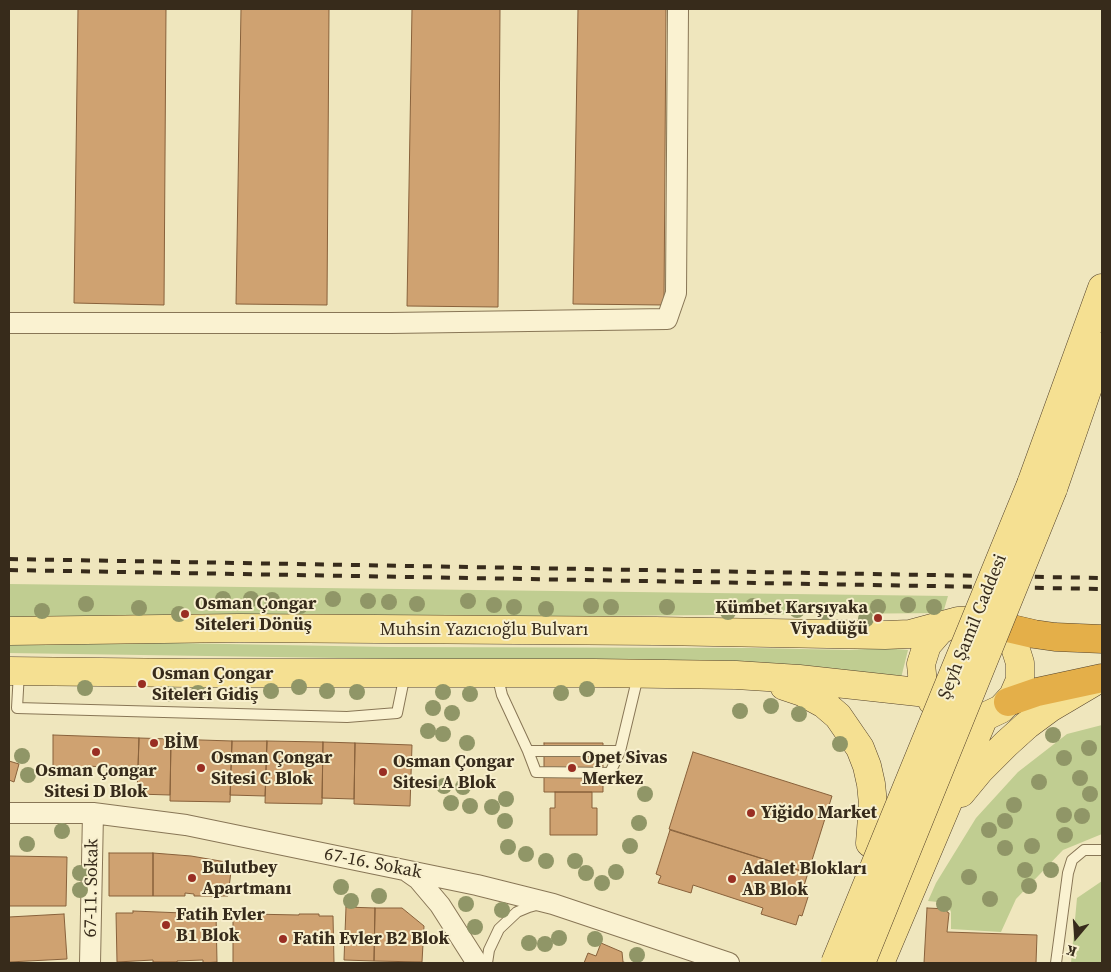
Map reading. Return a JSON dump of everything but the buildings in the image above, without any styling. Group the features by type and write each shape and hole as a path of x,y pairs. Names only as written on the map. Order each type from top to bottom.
{"highway":[{"name":"Muhsin Yazıcıoğlu Bulvarı","path":"991,624 1055,637 1102,639"},
{"path":"1008,702 1037,692 1101,679"}],"main road":[{"name":"Şeyh Şamil Caddesi","path":"861,963 1042,487 1102,288"},
{"name":"Şeyh Şamil Caddesi","path":"835,963 1102,347"},
{"name":"Muhsin Yazıcıoğlu Bulvarı","path":"9,631 239,628 885,635 910,634 958,621 975,620 991,624"},
{"path":"958,621 940,630 927,645 923,654 921,674 930,697 947,713 956,717 974,719 993,714 1008,702 1013,696 1020,680 1019,655 1011,640 991,624"},
{"path":"14,671 736,675 799,679 930,697"},
{"path":"736,675 771,682 802,692 824,704 838,716 860,748 867,766 873,804 870,843"},
{"path":"938,828 980,770 1006,744 1050,708 1101,679"},
{"path":"821,963 930,697"},
{"path":"880,963 984,717"}],"street":[{"path":"9,323 391,323 667,319 676,292 678,9"},
{"name":"67-16. Sokak","path":"9,813 93,813 186,825 406,870 478,885 553,904 694,958 729,963"},
{"name":"67-11. Sokak","path":"90,963 93,813"},
{"path":"406,870 418,879 440,905 477,963"}],"lane":[{"path":"14,671 17,708 347,717 397,713 405,673"},
{"path":"497,673 502,695 536,772 610,773 620,751 638,674"},
{"path":"528,751 620,751"},
{"path":"1056,963 1068,873 1072,860 1084,850 1102,850"},
{"path":"487,963 493,939 507,920 517,912 529,907 553,904"}],"green space":[{"path":"9,584 948,596 943,613 9,621"},
{"path":"9,640 389,647 849,650 885,648 908,650 899,686 405,659 9,653"},
{"path":"1102,725 1102,834 1063,850 1016,899 1001,932 951,929 951,912 947,903 928,901 936,883 976,818 1018,772 1067,734"},
{"path":"1102,881 1102,963 1071,963 1077,898"}],"railway":[{"path":"9,559 1102,578"},
{"path":"9,570 1102,589"}],"place":[{"name":"Osman Çongar Siteleri Dönüş","path":"185,614"},
{"name":"Kümbet Karşıyaka Viyadüğü","path":"878,618"},
{"name":"Osman Çongar Siteleri Gidiş","path":"142,684"},
{"name":"BİM","path":"154,743"},
{"name":"Osman Çongar Sitesi D Blok","path":"96,752"},
{"name":"Osman Çongar Sitesi C Blok","path":"201,768"},
{"name":"Opet Sivas Merkez","path":"572,768"},
{"name":"Osman Çongar Sitesi A Blok","path":"383,772"},
{"name":"Yiğido Market","path":"751,813"},
{"name":"Bulutbey Apartmanı","path":"192,878"},
{"name":"Adalet Blokları AB Blok","path":"732,879"},
{"name":"Fatih Evler B1 Blok","path":"166,925"},
{"name":"Fatih Evler B2 Blok","path":"283,939"}]}
